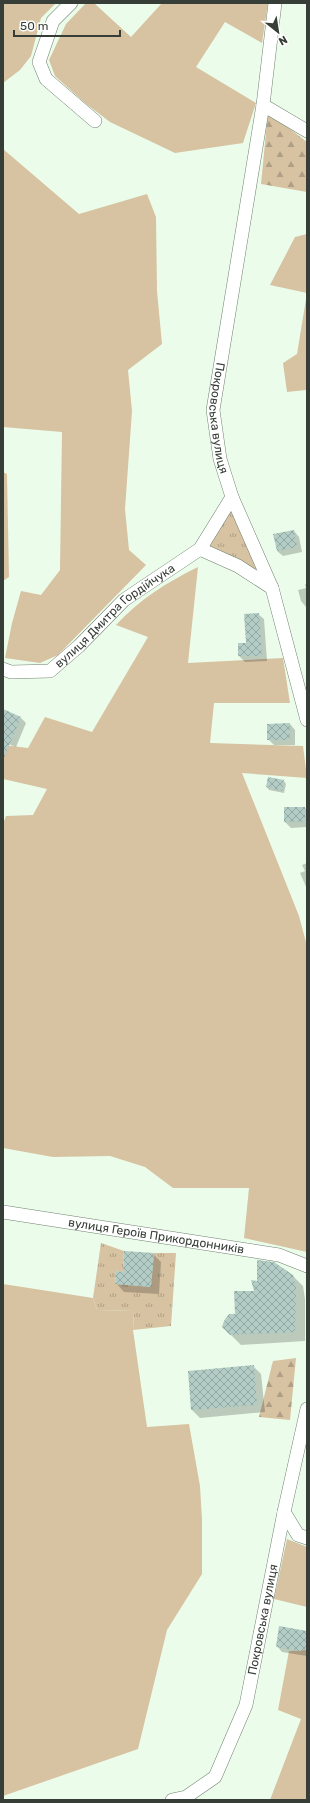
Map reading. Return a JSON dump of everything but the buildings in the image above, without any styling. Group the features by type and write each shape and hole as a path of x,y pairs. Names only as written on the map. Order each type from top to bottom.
{"street":[{"path":"71,3 53,21 39,62 46,79 95,121"},
{"name":"Покровська вулиця","path":"275,3 263,105 213,410 220,459 232,498 272,588 307,720"},
{"path":"263,105 307,131"},
{"name":"вулиця Дмитра Гордійчука","path":"3,669 10,672 50,671 79,646 124,600 200,549 232,498"},
{"path":"200,549 238,566 272,588"},
{"name":"вулиця Героїв Прикордонників","path":"3,1212 279,1255 307,1266"},
{"name":"Покровська вулиця","path":"172,1800 186,1796 215,1776 246,1705 284,1512 307,1409"},
{"path":"284,1512 298,1535 307,1538"}],"green space":[{"path":"3,3 56,3 41,18 31,56 20,70 3,83"},
{"path":"86,3 94,3 131,37 162,3 268,3 262,43 225,22 196,67 256,103 243,143 175,153 110,122 85,103 55,76 49,60 66,24"},
{"path":"268,112 307,142 307,192 261,184"},
{"path":"3,149 79,214 147,194 156,217 157,291 162,344 128,370 132,411 125,509 129,550 146,565 58,655 40,663 5,658 12,623 21,591 41,595 60,570 62,432 3,427"},
{"path":"307,234 307,293 270,285 295,237"},
{"path":"307,293 307,427 306,390 287,392 283,363 297,354"},
{"path":"3,472 7,474 9,577 3,581"},
{"path":"231,508 264,577 206,547"},
{"path":"198,567 188,663 283,658 290,703 214,703 210,743 303,746 307,778 242,773 299,916 307,946 307,1252 244,1238 249,1188 173,1188 145,1167 110,1156 53,1157 3,1148 3,824 6,816 33,815 47,789 3,779 3,745 28,748 45,717 92,732 148,637 116,625 154,592"},
{"path":"101,1243 124,1251 123,1272 116,1271 115,1284 151,1287 154,1253 176,1253 171,1326 133,1330 134,1311 97,1310 93,1298"},
{"path":"3,1284 93,1298 97,1310 134,1311 133,1330 147,1427 189,1424 200,1486 202,1520 202,1574 167,1630 138,1749 3,1796"},
{"path":"296,1358 290,1420 259,1417 273,1361"},
{"path":"287,1539 307,1547 307,1607 274,1599"},
{"path":"307,1650 307,1800 270,1800 301,1719 278,1710 289,1651"}]}
